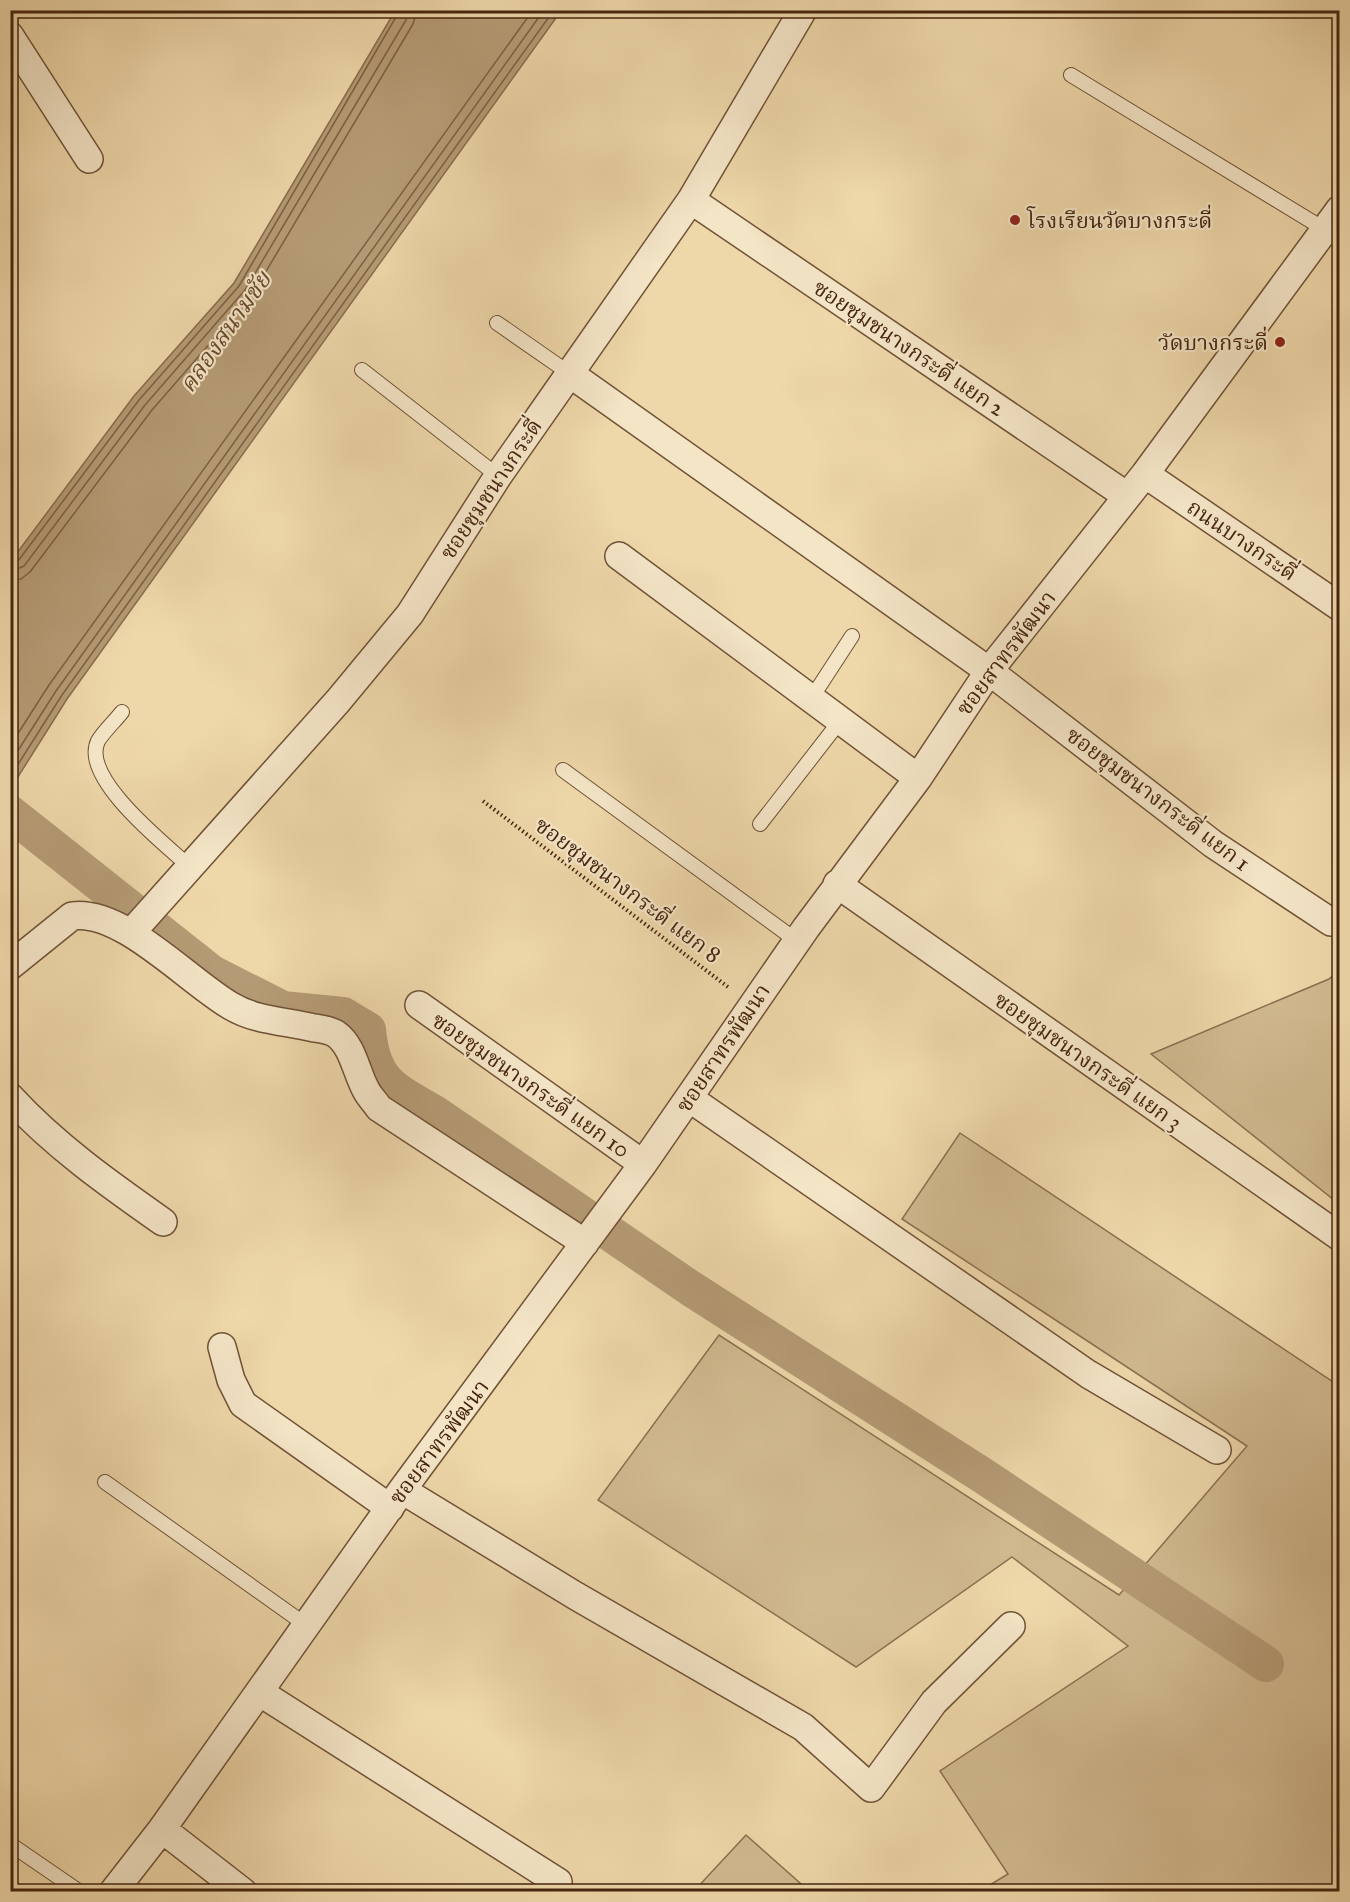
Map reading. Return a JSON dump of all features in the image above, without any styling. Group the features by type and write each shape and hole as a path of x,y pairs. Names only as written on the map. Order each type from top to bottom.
{"street":[{"name":"ซอยชุมชนางกระดี่","path":"139,925 338,700 410,614 498,476 691,200 804,10"},
{"path":"10,36 89,159"},
{"name":"ซอยชุมชนางกระดี่ แยก 2","path":"691,200 1127,496"},
{"name":"ซอยสาทรพัฒนา","path":"113,1892 162,1829 396,1499 643,1164 837,884 918,778 989,671 1145,474 1334,226"},
{"name":"ซอยชุมชนางกระดี่ แยก 1","path":"569,373 989,671 1214,844 1330,922"},
{"name":"ถนนบางกระดี่","path":"1145,474 1340,607"},
{"path":"619,556 918,778"},
{"name":"ซอยชุมชนางกระดี่ แยก 3","path":"837,884 1340,1237"},
{"path":"10,966 72,916 85,914 139,925 233,1007 259,1018 334,1032 346,1042 366,1091 379,1108 587,1241"},
{"name":"ซอยชุมชนางกระดี่ แยก 10","path":"419,1005 643,1164"},
{"path":"10,1097 68,1153 163,1222"},
{"path":"689,1098 1088,1374 1217,1450"},
{"path":"222,1347 231,1380 243,1404 396,1499 576,1596 803,1727 871,1788 934,1702 1011,1626"},
{"path":"259,1692 558,1882"},
{"path":"162,1829 243,1892"}],"lane":[{"path":"1071,75 1334,226"},
{"path":"497,323 569,373"},
{"path":"362,370 498,476"},
{"path":"811,699 852,636"},
{"path":"122,712 98,742 97,753 103,774 112,793 123,806 190,867"},
{"path":"760,825 840,720"},
{"path":"563,770 797,941"},
{"path":"105,1482 306,1625"},
{"path":"10,1844 80,1892"}],"path":[{"name":"ซอยชุมชนางกระดี่ แยก 8","path":"483,801 753,1006"}],"shaded area":[{"path":"1339,970 1339,1204 1151,1054 1329,979"},
{"path":"960,1133 1339,1386 1339,1891 980,1891 1008,1874 940,1771 1128,1646 1012,1557 856,1667 598,1500 719,1335 1119,1595 1247,1446 902,1219"},
{"path":"746,1835 809,1891 694,1891"}],"water":[{"name":"คลองสนามชัย","path":"395,11 561,11 67,699 11,788 11,561 134,396 234,283"}],"waterway":[{"path":"10,813 212,973 283,1009 343,1015 368,1030 371,1048 380,1073 408,1098 436,1114 690,1288 985,1477 1266,1664"}],"place":[{"name":"โรงเรียนวัดบางกระดี่","path":"1015,220"},
{"name":"วัดบางกระดี่","path":"1280,342"}]}
